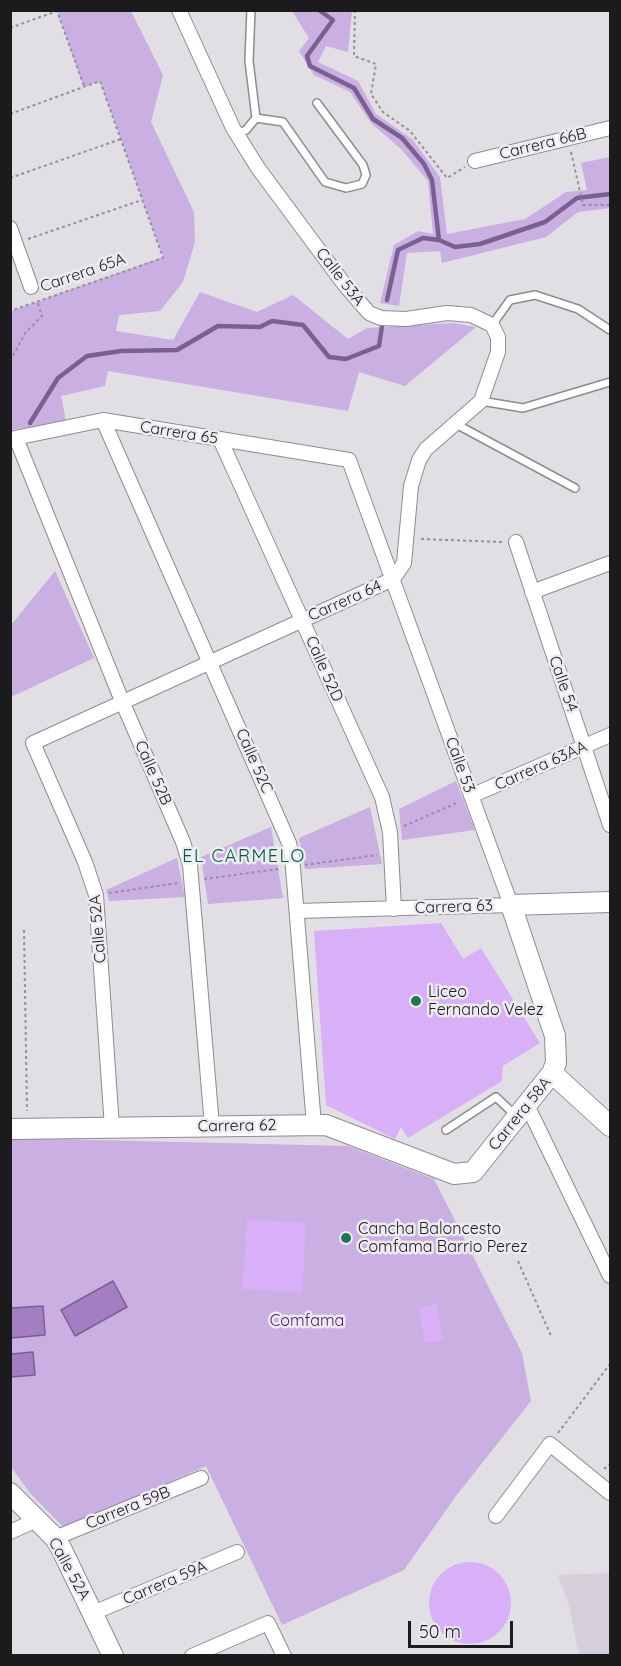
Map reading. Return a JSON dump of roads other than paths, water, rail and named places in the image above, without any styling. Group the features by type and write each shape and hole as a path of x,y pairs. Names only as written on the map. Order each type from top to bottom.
{"street":[{"name":"Calle 53A","path":"178,10 237,134 258,168 344,284 369,313 381,318 406,319 455,314 471,315 492,326"},
{"name":"Carrera 66B","path":"475,161 610,128"},
{"path":"10,228 31,287"},
{"path":"481,401 498,352 498,337 492,326"},
{"name":"Carrera 64","path":"33,743 393,579 404,563 411,486 419,460 426,449 481,401"},
{"name":"Carrera 65","path":"13,438 103,420 349,460"},
{"name":"Calle 52C","path":"103,420 283,826 293,867 314,1125"},
{"name":"Calle 52B","path":"13,438 183,842 193,881 212,1126"},
{"name":"Calle 52D","path":"220,439 382,797 390,832 394,909"},
{"name":"Calle 53","path":"349,460 511,905 555,1036 557,1049 552,1073"},
{"name":"Calle 54","path":"516,542 610,825"},
{"path":"532,592 610,563"},
{"name":"Carrera 63AA","path":"471,796 610,735"},
{"name":"Calle 52A","path":"33,743 85,862 96,895 112,1128"},
{"name":"Carrera 63","path":"297,911 610,902"},
{"name":"Carrera 58A","path":"454,1174 466,1174 478,1168 552,1073 610,1126"},
{"path":"522,1111 610,1276"},
{"name":"Carrera 62","path":"19,1129 314,1125 339,1128 454,1174"},
{"path":"496,1516 550,1444 610,1493"},
{"name":"Carrera 59B","path":"55,1538 201,1478"},
{"name":"Calle 52A","path":"10,1493 55,1538 113,1656"},
{"path":"10,1532 37,1520"},
{"name":"Carrera 59A","path":"93,1613 237,1552"},
{"path":"192,1656 268,1623 284,1656"}],"lane":[{"path":"237,134 246,130 256,118 249,61 251,10"},
{"path":"256,118 283,122 325,182 346,188 362,184 366,175 360,159 317,104"},
{"path":"492,326 510,300 535,295 578,309 610,330"},
{"path":"481,401 523,408 610,382"},
{"path":"454,423 575,488"},
{"path":"446,1130 496,1097 522,1111"}],"waterway":[{"path":"319,10 333,20 307,56 310,66 354,88 373,119 402,138 424,164 432,180 439,240"},
{"path":"387,300 398,250 423,238 439,240 455,247 480,244 545,222 577,198 610,194"},
{"path":"30,423 58,378 87,356 121,351 177,350 218,326 260,327 272,321 303,325 329,357 346,359 379,346 382,326"}],"place":[{"name":"Liceo Fernando Velez","path":"416,1001"},
{"name":"Cancha Baloncesto Comfama Barrio Perez","path":"346,1238"}],"district":[{"name":"EL CARMELO","path":"244,857"}],"park label":[{"name":"Comfama","path":"307,1321"}]}
